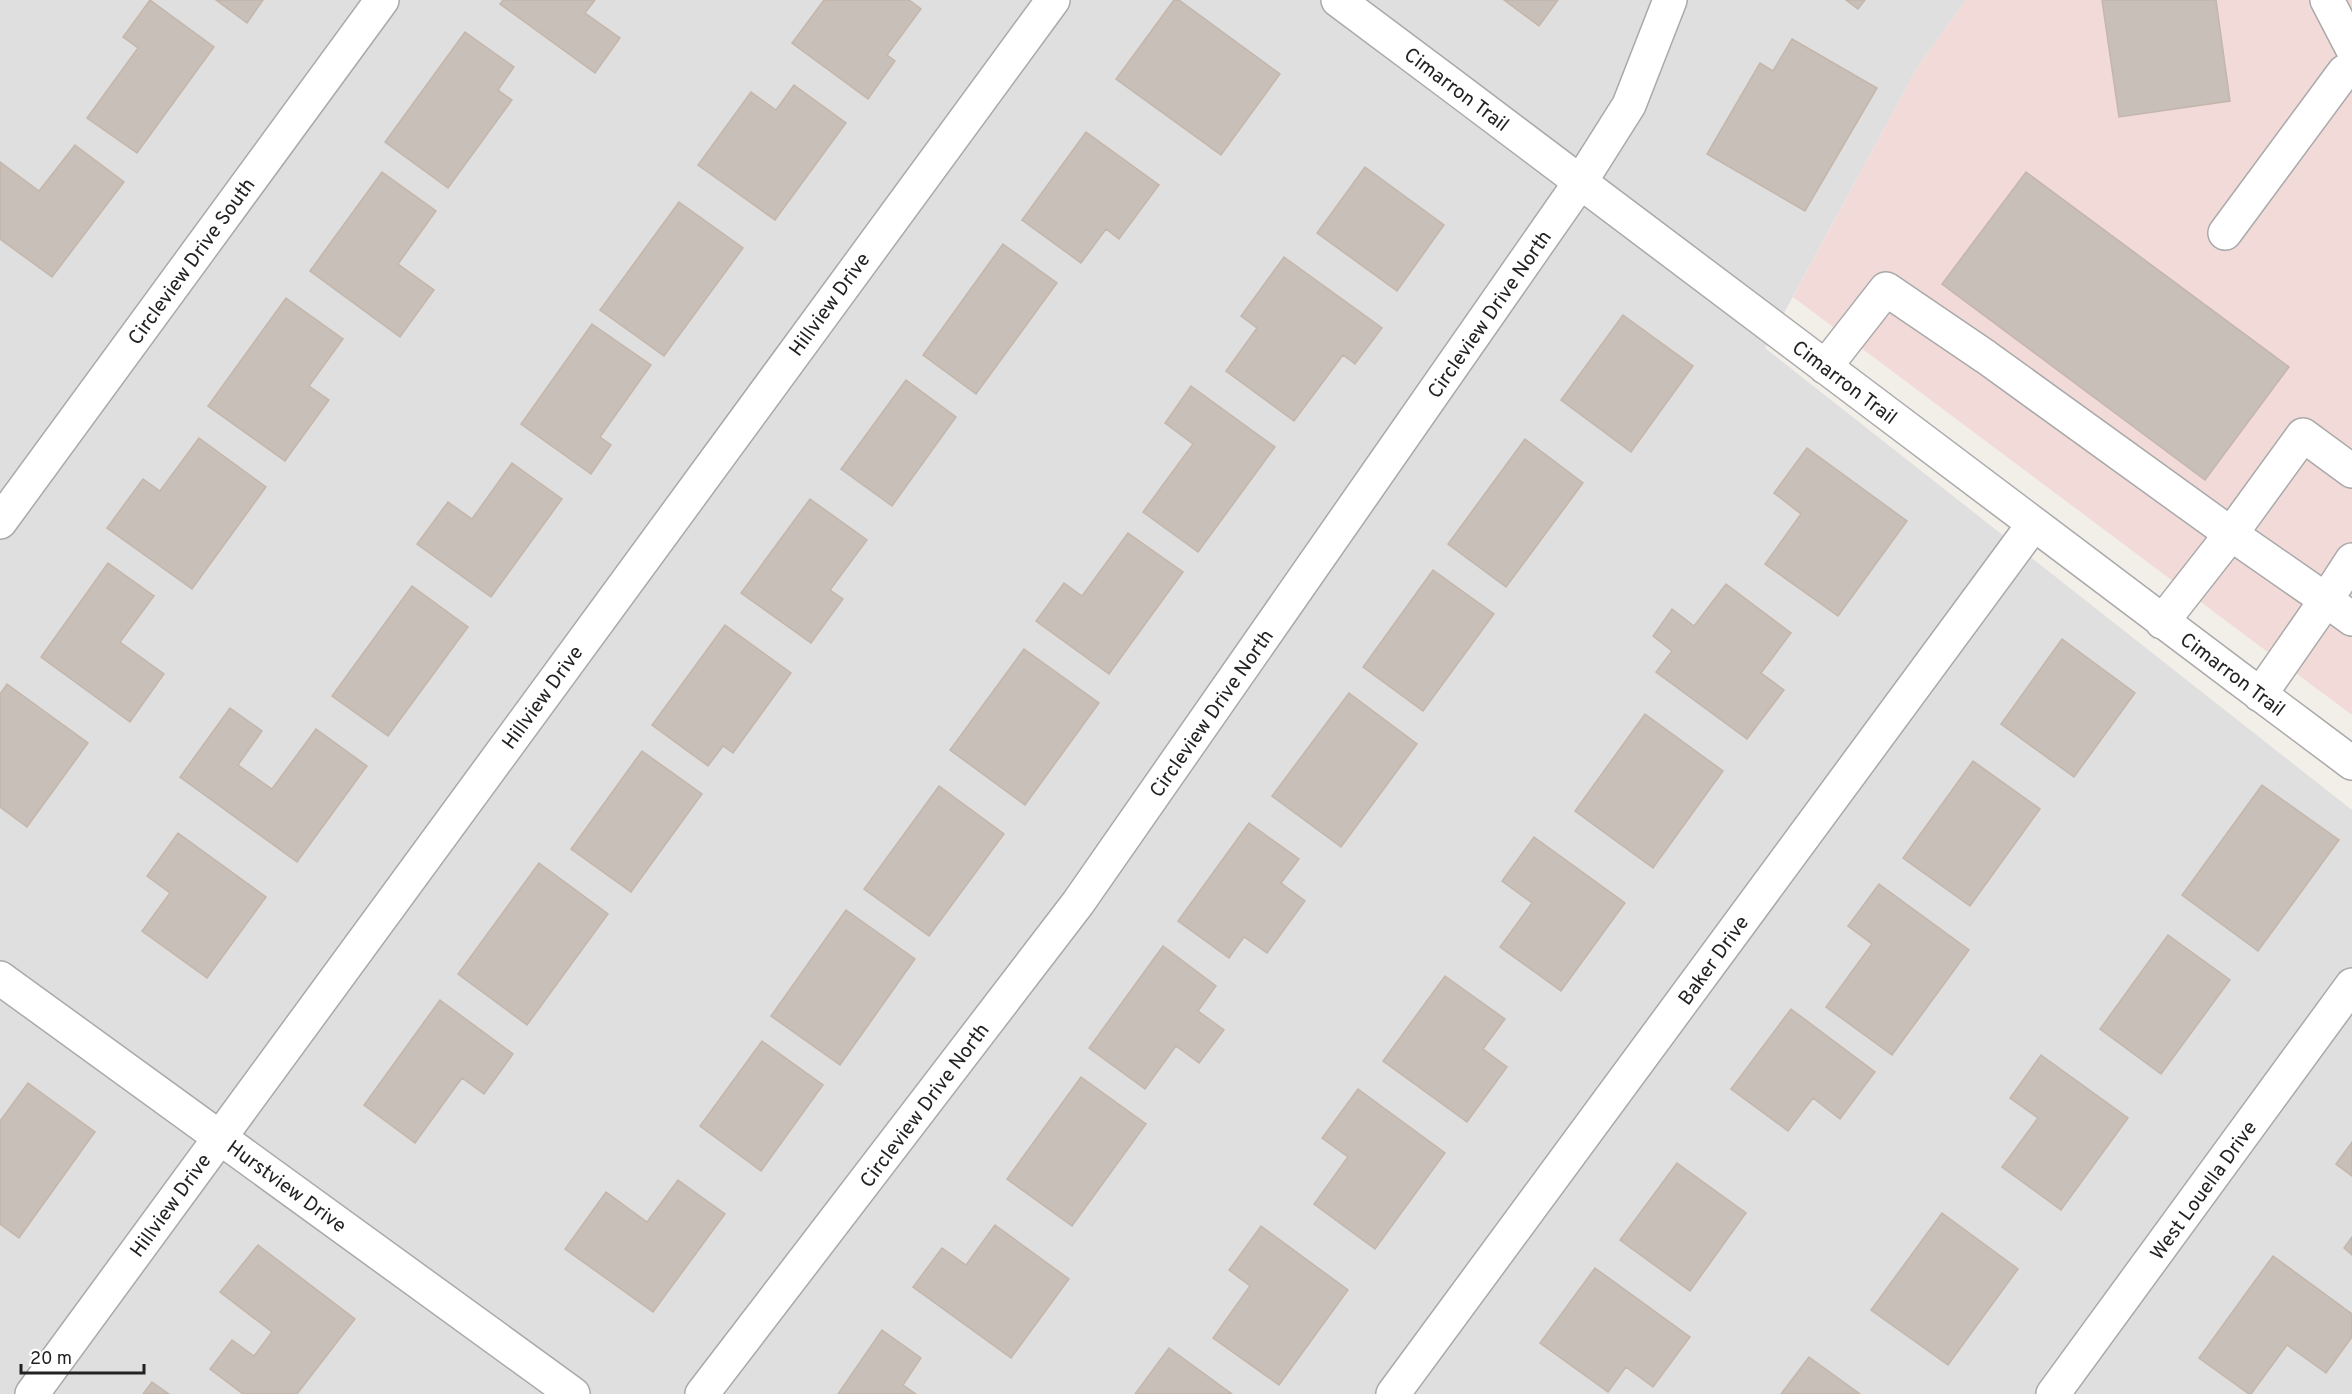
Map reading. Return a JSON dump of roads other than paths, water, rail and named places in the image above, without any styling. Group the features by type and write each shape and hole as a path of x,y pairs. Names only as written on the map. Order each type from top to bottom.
{"street":[{"name":"Circleview Drive South","path":"0,522 382,0"},
{"name":"Hillview Drive","path":"32,1394 1053,0"},
{"name":"Cimarron Trail","path":"1338,0 2032,525 2352,763"},
{"name":"Circleview Drive North","path":"702,1394 1078,903 1581,182 1629,105 1670,0"},
{"path":"2327,0 2352,48"},
{"path":"2225,233 2344,72 2352,67"},
{"path":"1825,368 1886,289 1986,357 2352,619"},
{"path":"2162,621 2231,534 2303,435 2352,471"},
{"name":"Baker Drive","path":"1393,1394 2032,525"},
{"path":"2260,695 2352,560"},
{"name":"Hurstview Drive","path":"0,978 573,1394"},
{"name":"West Louella Drive","path":"2053,1394 2352,985"}]}
